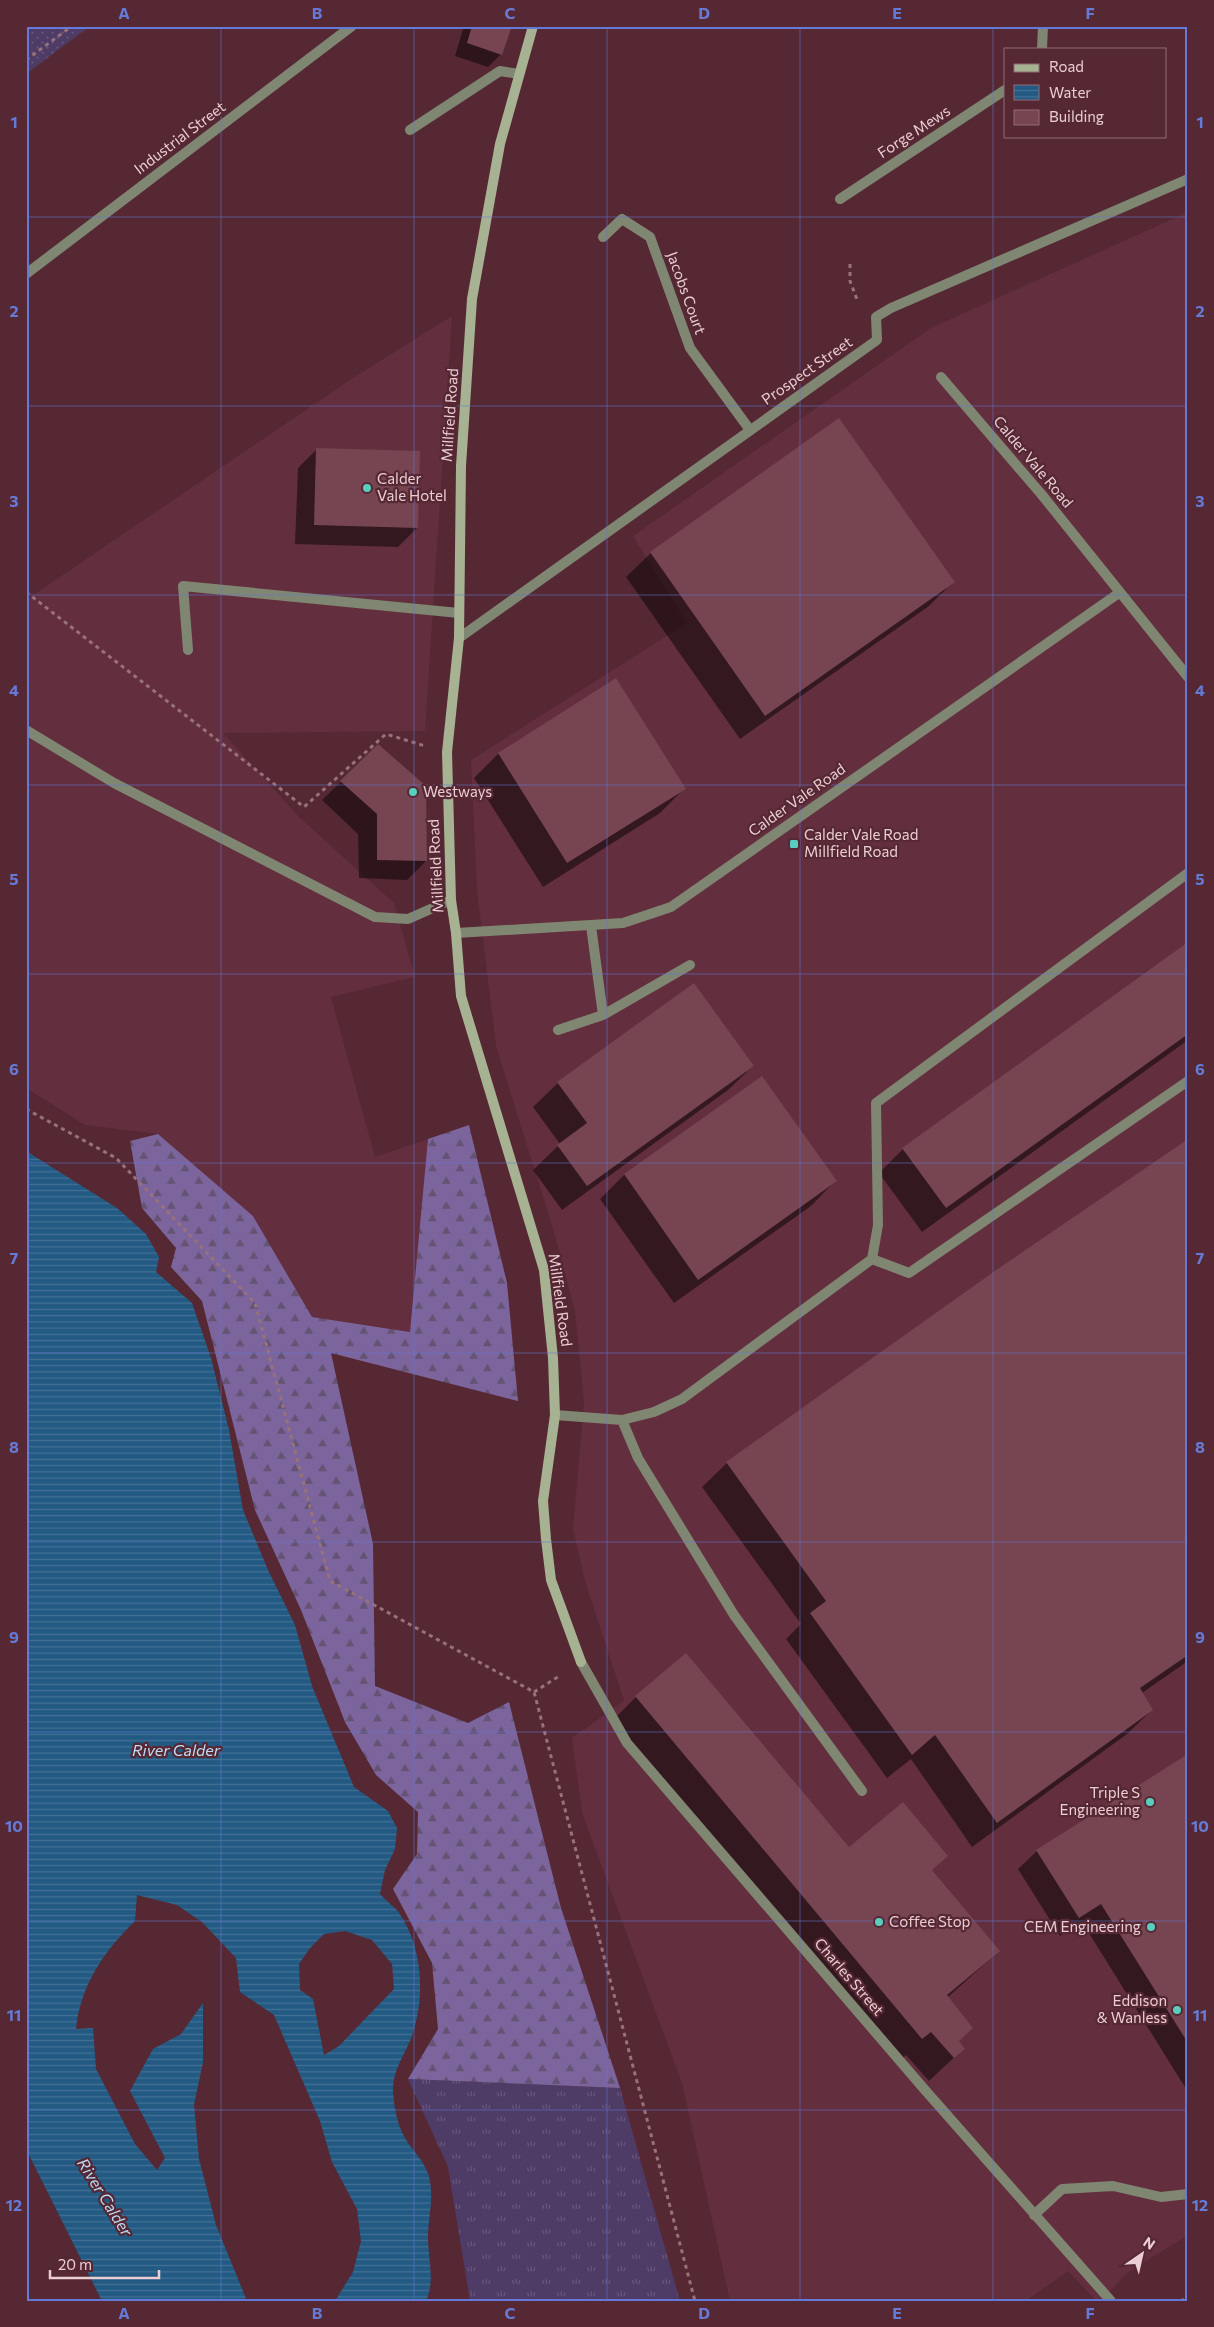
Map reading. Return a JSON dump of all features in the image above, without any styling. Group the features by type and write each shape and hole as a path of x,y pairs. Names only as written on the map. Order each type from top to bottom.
{"street":[{"name":"Industrial Street","path":"26,274 352,26"},
{"name":"Millfield Road","path":"533,26 500,144 472,299 461,466 459,638 447,752 451,900 456,933 460,996 544,1270 553,1358 555,1415 543,1501 546,1538 551,1580 580,1662"},
{"path":"1042,48 1043,26"},
{"path":"410,130 500,71 519,74"},
{"name":"Forge Mews","path":"840,199 1004,91"},
{"path":"876,317 900,304 1188,179"},
{"name":"Jacobs Court","path":"603,237 622,219 650,237 690,348 750,430"},
{"name":"Prospect Street","path":"459,638 877,340 876,317"},
{"name":"Calder Vale Road","path":"941,376 1042,495 1188,677"},
{"path":"188,650 184,586 459,613"},
{"name":"Calder Vale Road","path":"456,933 623,923 671,907 1119,593"},
{"path":"26,730 114,783 376,917 408,919 451,900"},
{"path":"555,1415 622,1420 654,1412 682,1399 872,1259 878,1225 876,1103 1188,873"},
{"path":"591,926 603,1015"},
{"path":"558,1030 603,1015 690,965"},
{"path":"872,1259 909,1273 1188,1081"},
{"path":"622,1420 638,1458 734,1615 862,1791"},
{"name":"Charles Street","path":"580,1662 627,1743 1034,2215 1111,2301"},
{"path":"1034,2215 1062,2189 1113,2186 1161,2197 1188,2194"}],"path":[{"path":"26,60 72,26"},
{"path":"850,264 850,281 858,302 876,317"},
{"path":"26,592 304,807 386,734 447,752"},
{"path":"26,1109 116,1158 255,1303 330,1581 534,1692 696,2301"},
{"path":"534,1692 580,1662"}],"shaded area":[{"path":"1188,212 1188,2235 1127,2273 1101,2301 1096,2301 1068,2271 1026,2301 730,2301 682,2083 582,1813 572,1738 624,1701 585,1581 573,1529 584,1403 575,1311 554,1232 496,1046 477,890 471,760 687,623 633,536 931,328"},
{"path":"452,316 425,731 223,733 298,816 394,903 415,977 331,997 375,1157 428,1139 411,1332 312,1317 253,1216 158,1134 85,1125 26,1088 26,600 350,380"}],"green space":[{"path":"26,26 90,26 26,74"},
{"path":"469,1125 507,1283 518,1401 331,1353 373,1544 375,1686 468,1723 509,1702 561,1908 620,2088 408,2079 438,2029 432,1963 393,1889 417,1854 418,1812 376,1775 345,1722 301,1610 255,1510 202,1301 171,1267 176,1248 142,1208 130,1141 158,1134 253,1216 312,1317 410,1332 428,1139"},
{"path":"408,2079 620,2088 680,2301 470,2301 448,2167"}],"water":[{"name":"River Calder","path":"26,1151 117,1208 146,1234 159,1257 156,1272 192,1303 211,1358 229,1430 243,1510 268,1570 295,1625 312,1686 354,1787 388,1811 397,1828 395,1849 385,1870 380,1894 397,1910 413,1940 420,1974 420,1991 419,2009 415,2025 396,2071 393,2091 400,2127 408,2143 425,2166 429,2177 431,2198 428,2242 431,2276 429,2293 426,2301 335,2301 353,2272 361,2241 357,2209 332,2162 320,2121 274,2015 240,1992 236,1958 202,1922 177,1905 137,1895 135,1921 113,1944 95,1970 78,2013 76,2029 93,2028 96,2069 135,2144 157,2170 165,2158 130,2091 153,2049 181,2034 203,2003 203,2062 194,2105 199,2159 216,2225 247,2301 102,2301 26,2149","holes":["345,1931 372,1940 392,1964 394,1989 339,2046 324,2055 313,1999 300,1990 299,1964 310,1948 324,1934"]}],"building":[{"path":"472,26 512,26 502,55 467,43"},
{"path":"839,418 955,582 765,716 650,552"},
{"name":"Calder Vale Hotel","path":"316,448 420,451 418,528 314,525"},
{"path":"616,678 686,789 567,863 498,753"},
{"path":"378,744 426,786 427,861 377,860 377,814 340,781"},
{"path":"1188,942 1188,1034 946,1208 902,1148"},
{"path":"694,983 754,1066 587,1186 557,1145 587,1123 557,1082"},
{"path":"762,1076 837,1181 698,1280 624,1174"},
{"path":"1188,1139 1188,1655 1140,1688 1153,1710 997,1823 935,1735 912,1755 810,1613 826,1601 726,1462 992,1273"},
{"path":"686,1653 849,1847 903,1802 948,1856 932,1870 1000,1951 947,1995 973,2028 959,2041 965,2049 954,2058 931,2032 922,2039 635,1696"},
{"path":"1188,1754 1188,2043 1101,1904 1079,1918 1036,1850"}],"railway":[{"path":"1182,2301 1188,2297"}],"place":[{"name":"Calder Vale Hotel","path":"367,488"},
{"name":"Westways","path":"413,792"},
{"name":"Calder Vale Road Millfield Road","path":"794,844"},
{"name":"Triple S Engineering","path":"1150,1802"},
{"name":"Coffee Stop","path":"879,1922"},
{"name":"CEM Engineering","path":"1151,1927"},
{"name":"Eddison & Wanless","path":"1177,2010"}]}
